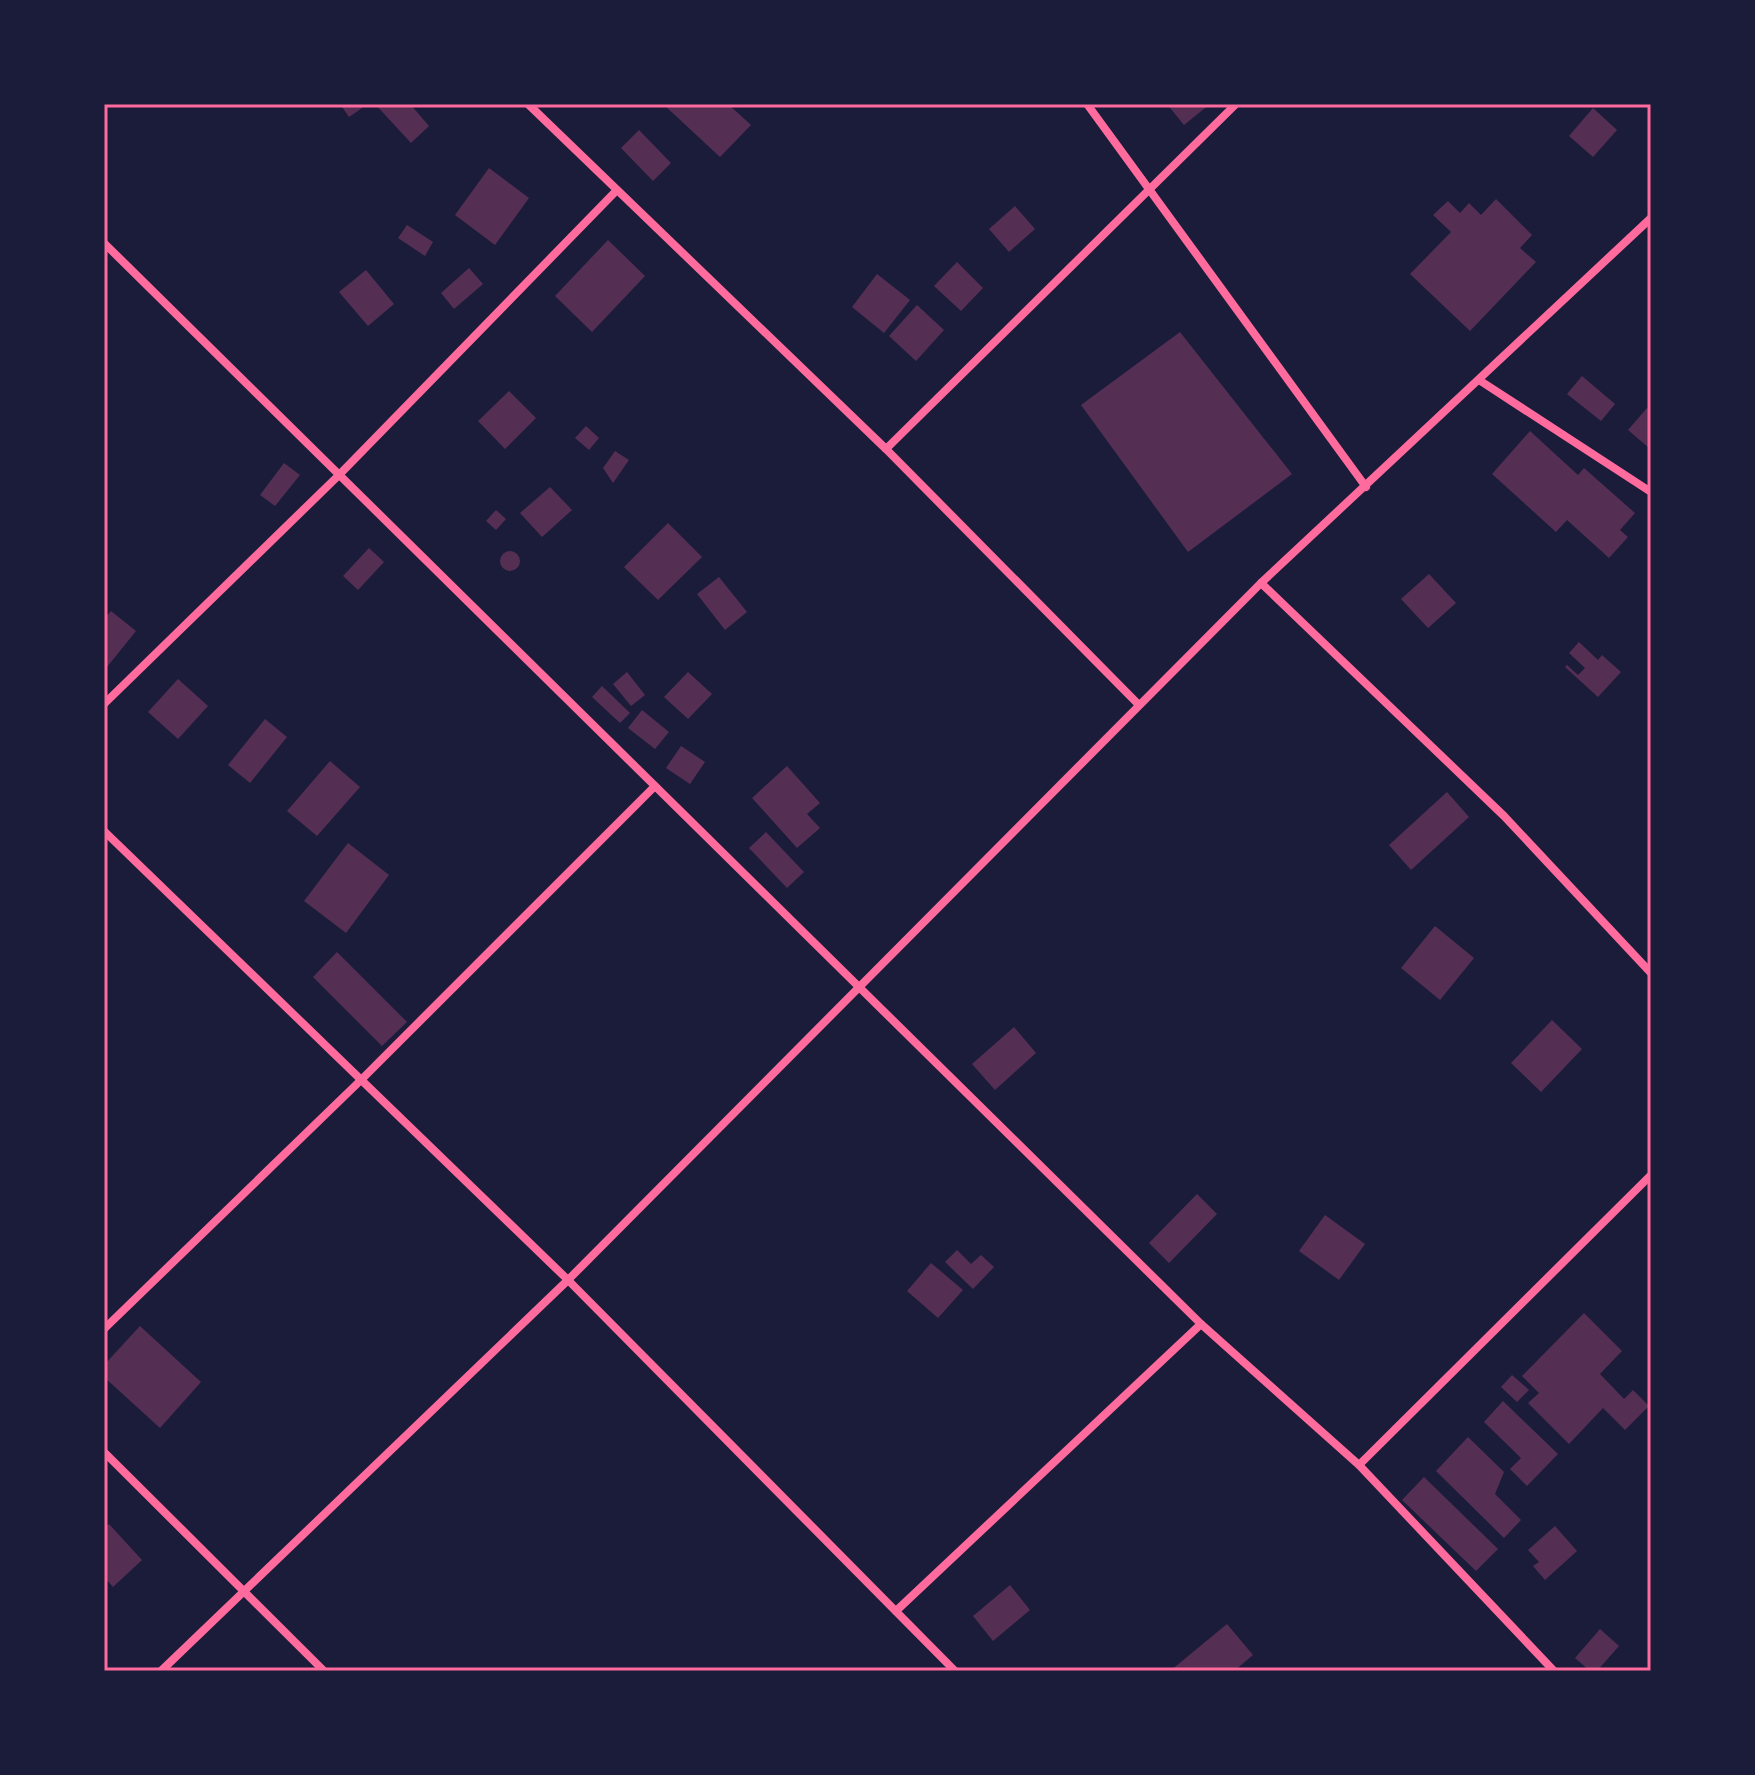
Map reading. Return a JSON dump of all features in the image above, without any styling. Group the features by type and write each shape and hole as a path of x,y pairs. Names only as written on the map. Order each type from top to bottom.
{"street":[{"path":"528,104 886,449 1138,704"},
{"path":"1087,104 1366,487"},
{"path":"886,449 1236,104"},
{"path":"104,704 339,475 617,190"},
{"path":"161,1671 568,1280 1261,583 1651,218"},
{"path":"104,243 1201,1324 1359,1465 1554,1671"},
{"path":"1479,380 1651,492"},
{"path":"1261,583 1504,816 1651,973"},
{"path":"104,1329 361,1080 655,786"},
{"path":"104,831 568,1280 955,1671"},
{"path":"1359,1465 1651,1175"},
{"path":"896,1611 1201,1324"},
{"path":"104,1452 324,1671"}],"building":[{"path":"340,104 368,104 349,117"},
{"path":"375,104 410,104 429,126 411,143"},
{"path":"663,104 728,104 751,125 720,157"},
{"path":"1167,104 1210,104 1184,125"},
{"path":"1593,108 1617,130 1593,157 1569,136"},
{"path":"639,130 671,163 653,181 621,148"},
{"path":"489,168 529,198 495,245 455,215"},
{"path":"1496,199 1532,235 1520,248 1536,262 1470,331 1410,274 1451,232 1433,215 1448,201 1460,213 1469,203 1481,215"},
{"path":"1015,206 1035,229 1009,252 989,229"},
{"path":"407,225 433,242 425,256 398,238"},
{"path":"608,240 645,276 592,332 555,296"},
{"path":"957,262 983,288 961,311 934,286"},
{"path":"469,268 483,284 454,309 441,293"},
{"path":"366,270 394,304 368,326 339,292"},
{"path":"877,274 910,300 884,333 852,307"},
{"path":"917,305 944,330 916,361 889,336"},
{"path":"1180,332 1292,474 1188,552 1081,405"},
{"path":"1582,376 1615,404 1601,421 1567,394"},
{"path":"509,391 536,418 505,449 478,421"},
{"path":"1647,408 1651,412 1649,448 1628,430"},
{"path":"586,426 599,438 589,450 575,438"},
{"path":"1530,431 1578,475 1584,468 1635,513 1620,530 1628,537 1609,558 1567,520 1556,532 1492,474"},
{"path":"615,451 629,460 613,483 603,468"},
{"path":"284,463 300,475 275,506 260,495"},
{"path":"550,487 572,510 542,537 520,513"},
{"path":"496,510 506,519 496,530 486,521"},
{"path":"668,523 702,557 658,600 624,567"},
{"path":"369,548 384,562 358,590 343,576"},
{"path":"506,551 514,551 520,561 514,571 506,571 500,565 500,557"},
{"path":"1429,574 1456,603 1428,628 1401,599"},
{"path":"719,577 747,612 725,630 697,594"},
{"path":"111,611 136,631 107,667 104,664 104,619"},
{"path":"1579,642 1598,660 1602,655 1621,672 1598,697 1565,667 1567,665 1578,675 1585,668 1569,653"},
{"path":"627,672 645,695 631,706 613,684"},
{"path":"688,672 712,694 688,719 664,697"},
{"path":"178,679 208,706 178,739 148,712"},
{"path":"602,686 630,713 620,723 592,697"},
{"path":"642,710 669,732 655,749 628,728"},
{"path":"265,719 287,737 250,783 228,765"},
{"path":"681,746 705,762 690,784 666,768"},
{"path":"330,761 360,787 317,836 287,811"},
{"path":"787,766 820,803 807,814 820,828 797,848 752,798"},
{"path":"1447,792 1469,817 1411,870 1389,845"},
{"path":"766,832 804,872 787,888 749,848"},
{"path":"348,843 389,875 346,933 304,901"},
{"path":"1435,926 1474,958 1440,1000 1401,968"},
{"path":"337,952 407,1022 382,1046 313,977"},
{"path":"1552,1020 1582,1049 1541,1092 1511,1063"},
{"path":"1014,1027 1036,1053 995,1090 972,1064"},
{"path":"1197,1194 1217,1214 1169,1263 1149,1243"},
{"path":"1325,1215 1365,1244 1339,1280 1299,1251"},
{"path":"957,1250 971,1264 981,1255 994,1267 973,1289 945,1262"},
{"path":"931,1263 963,1290 938,1318 907,1291"},
{"path":"1584,1313 1622,1351 1600,1374 1624,1399 1633,1390 1649,1406 1625,1430 1603,1408 1569,1444 1528,1403 1539,1393 1522,1376"},
{"path":"140,1326 201,1382 160,1428 104,1377 104,1365"},
{"path":"1512,1375 1529,1390 1517,1402 1501,1387"},
{"path":"1503,1401 1558,1454 1527,1486 1510,1469 1521,1458 1484,1422"},
{"path":"1468,1437 1504,1472 1495,1494 1521,1520 1504,1538 1436,1471"},
{"path":"1424,1477 1498,1549 1476,1571 1402,1500"},
{"path":"109,1524 142,1560 113,1587 104,1577 104,1529"},
{"path":"1555,1526 1577,1551 1545,1580 1533,1566 1539,1562 1528,1550"},
{"path":"1010,1585 1030,1610 993,1641 973,1616"},
{"path":"1227,1624 1253,1655 1234,1671 1170,1671"},
{"path":"1600,1629 1619,1646 1597,1671 1590,1671 1575,1658"}]}
